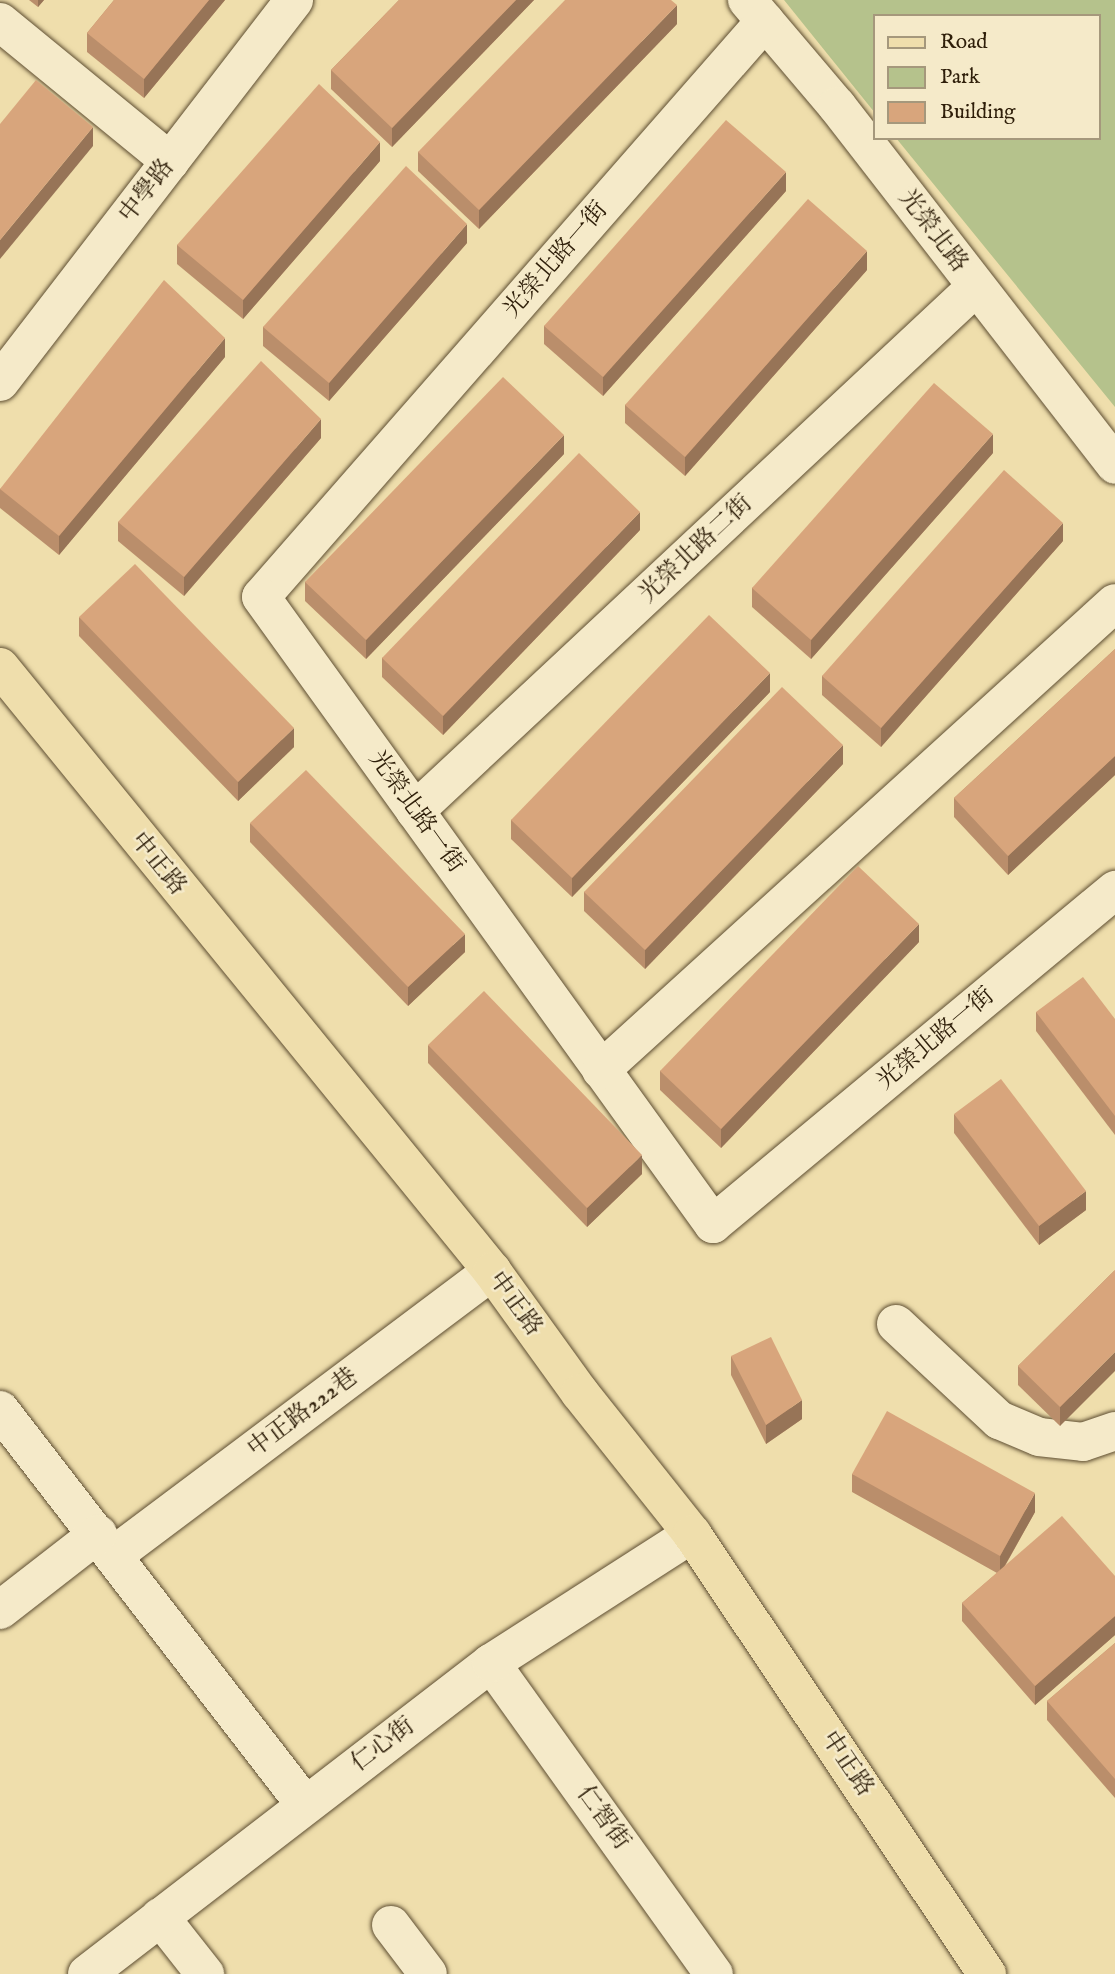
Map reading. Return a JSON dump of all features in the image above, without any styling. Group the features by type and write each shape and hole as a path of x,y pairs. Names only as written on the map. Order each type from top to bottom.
{"main road":[{"name":"中正路","path":"0,667 492,1271 580,1393 692,1534 987,1974"}],"street":[{"name":"中學路","path":"0,382 294,0"},
{"name":"光榮北路","path":"756,11 838,106 1115,465"},
{"name":"光榮北路一街","path":"756,11 261,597 713,1224 1115,890"},
{"path":"0,22 170,161"},
{"name":"光榮北路二街","path":"415,811 976,287"},
{"path":"601,1070 1115,603"},
{"name":"中正路222巷","path":"0,1610 106,1544 492,1271"},
{"path":"896,1324 999,1420 1039,1437 1083,1442 1115,1431"},
{"path":"0,1410 305,1805"},
{"name":"仁心街","path":"87,1974 491,1663 692,1534"},
{"name":"仁智街","path":"491,1663 714,1974"},
{"path":"160,1917 205,1974"},
{"path":"391,1925 428,1974"}],"green space":[{"path":"784,0 1115,0 1115,407 898,140 1101,140 1101,14 874,14 874,112"}],"building":[{"path":"114,0 209,0 144,79 87,33"},
{"path":"399,0 516,0 392,128 331,70"},
{"path":"565,0 671,0 677,5 479,210 418,152"},
{"path":"36,80 93,127 0,240 0,124"},
{"path":"319,84 380,142 243,300 177,245"},
{"path":"726,120 786,172 603,377 544,326"},
{"path":"406,166 467,224 329,383 263,327"},
{"path":"808,199 867,251 685,457 625,405"},
{"path":"164,280 225,338 59,536 0,489"},
{"path":"261,361 321,419 184,577 118,522"},
{"path":"503,377 564,435 366,640 305,582"},
{"path":"934,383 993,434 811,640 752,588"},
{"path":"579,453 640,512 443,716 382,658"},
{"path":"1004,470 1063,523 881,728 822,676"},
{"path":"135,564 294,728 238,782 79,617"},
{"path":"709,615 770,673 572,878 511,820"},
{"path":"1115,649 1115,756 1008,856 954,798"},
{"path":"782,687 843,745 645,950 584,892"},
{"path":"306,770 465,934 408,987 250,823"},
{"path":"858,866 919,924 721,1129 660,1071"},
{"path":"1083,977 1115,1019 1115,1116 1036,1012"},
{"path":"484,991 642,1155 587,1208 428,1045"},
{"path":"1001,1079 1086,1191 1039,1226 954,1114"},
{"path":"1115,1270 1115,1352 1060,1407 1018,1366"},
{"path":"771,1337 802,1400 766,1425 731,1356"},
{"path":"887,1411 1035,1493 1000,1556 852,1474"},
{"path":"1062,1516 1115,1576 1115,1616 1035,1686 962,1603"},
{"path":"1115,1643 1115,1779 1047,1701"}]}
